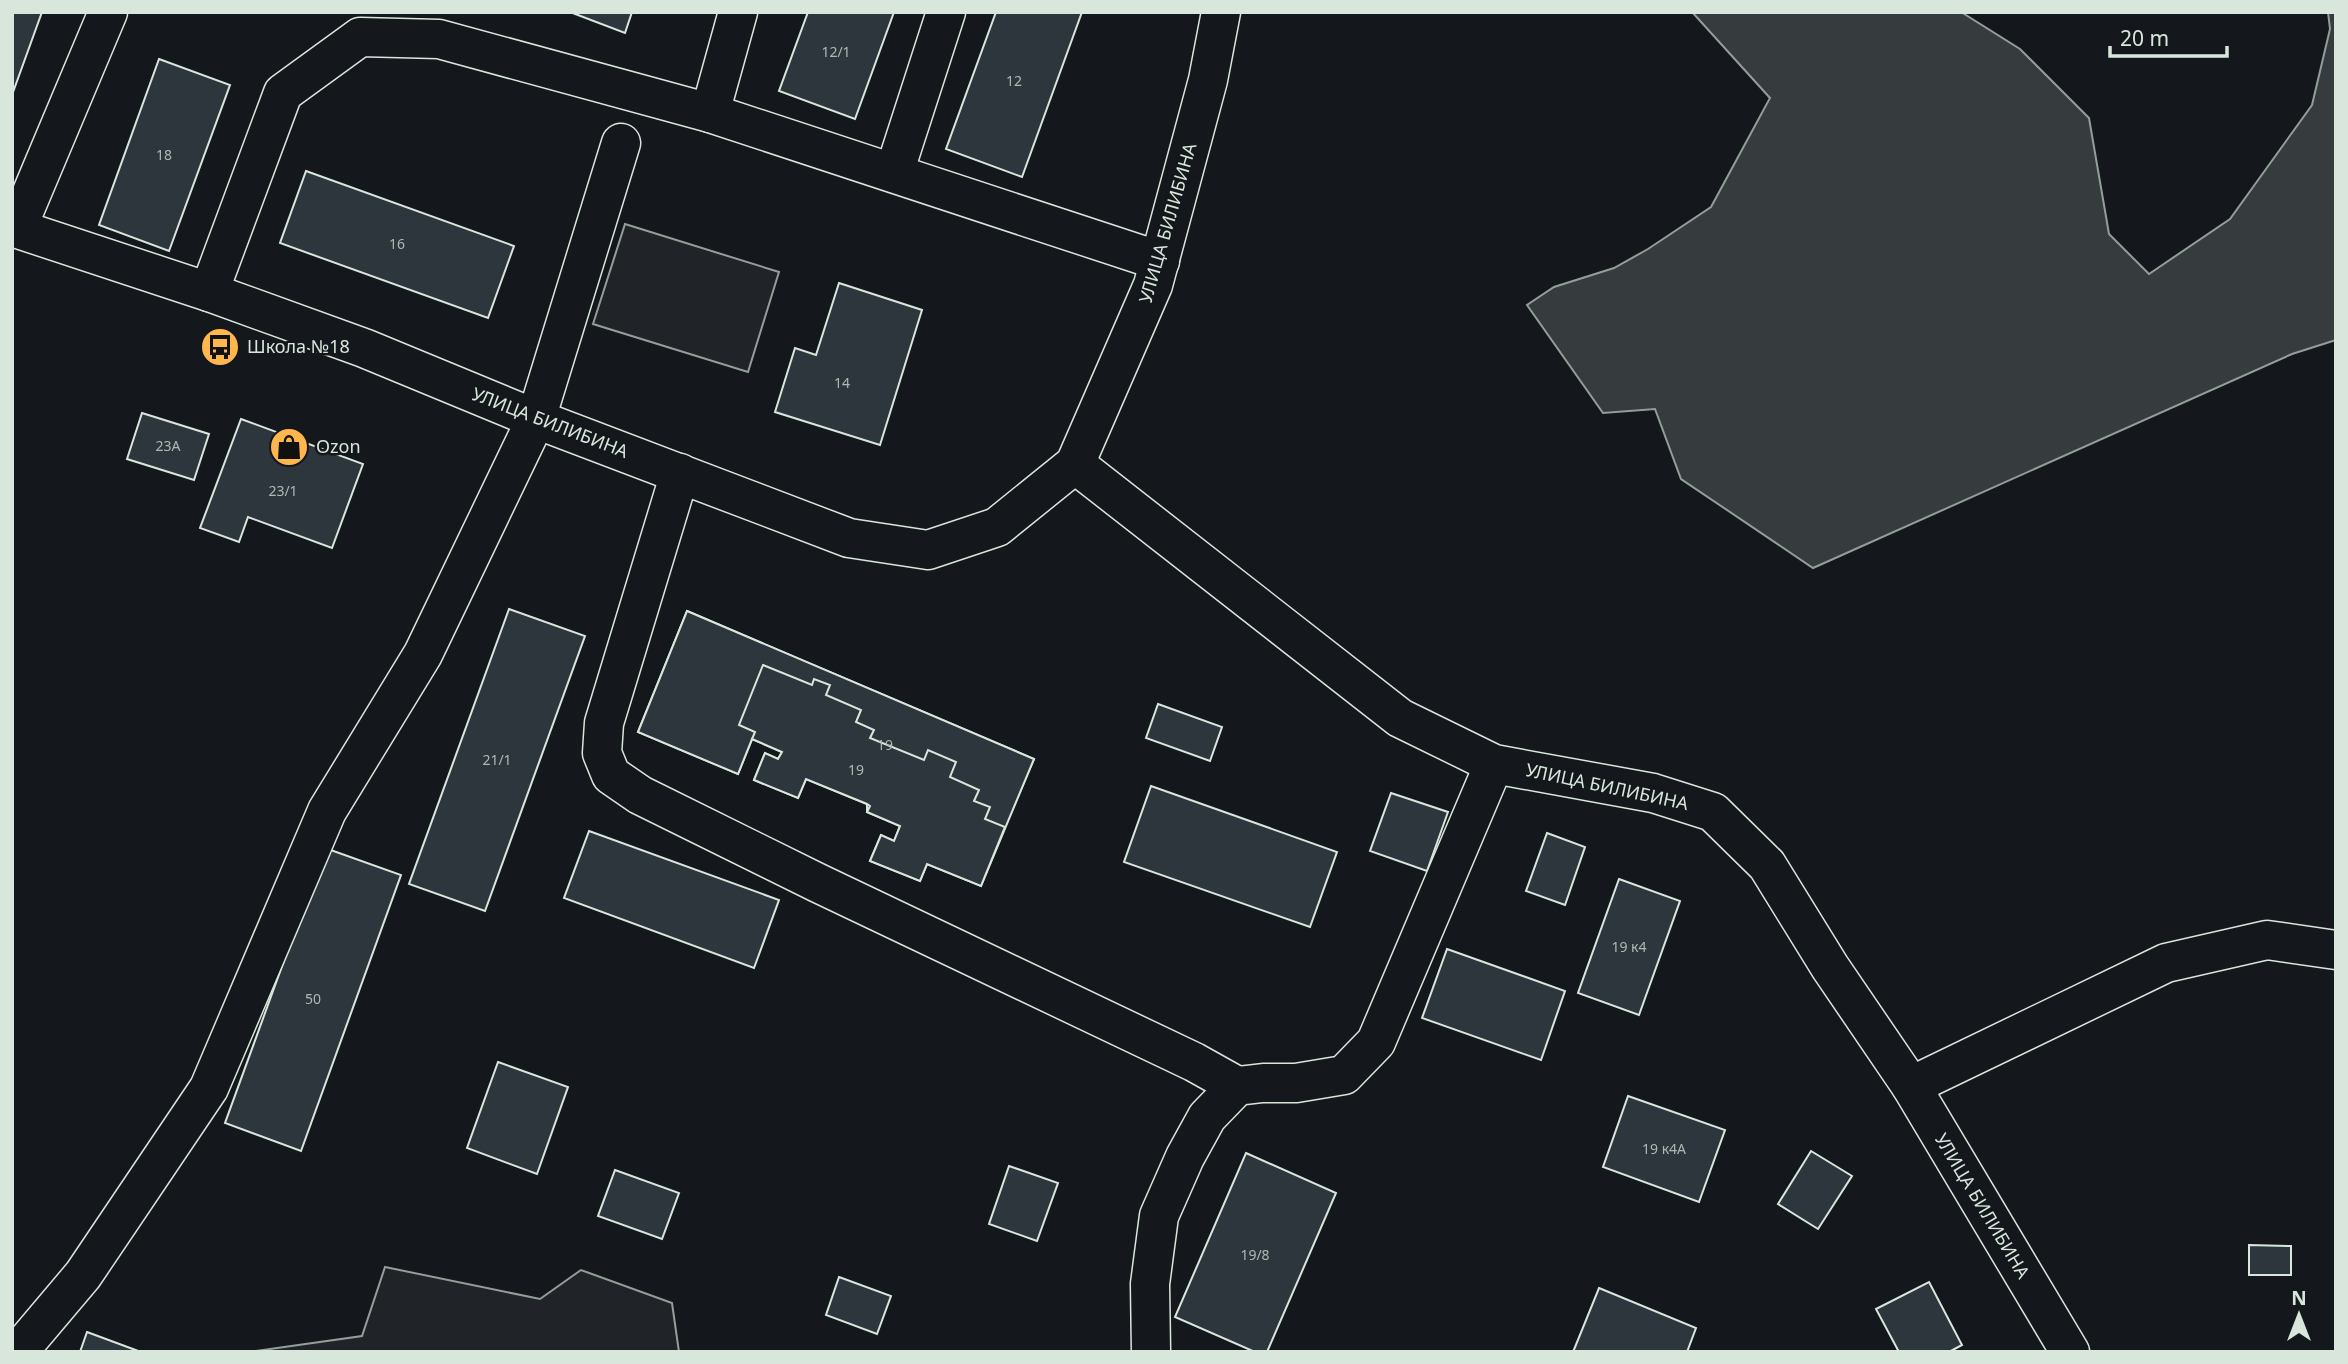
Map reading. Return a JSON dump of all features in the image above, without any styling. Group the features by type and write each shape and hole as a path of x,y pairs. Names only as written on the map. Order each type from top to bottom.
{"street":[{"path":"14,228 108,12"},
{"path":"710,113 738,12"},
{"path":"894,173 946,12"},
{"name":"УЛИЦА БИЛИБИНА","path":"14,228 209,292 364,348 536,419 849,538 928,550 998,527 1075,464 1153,285 1208,80 1221,12"},
{"path":"209,292 283,93 360,37 439,39 710,113 1160,261"},
{"path":"18,1352 83,1275 209,1088 327,810 423,654 536,419 621,143"},
{"name":"УЛИЦА БИЛИБИНА","path":"1075,464 1400,718 1494,764 1653,793 1713,812 1767,865 1830,967 1910,1086 2060,1349"},
{"path":"680,473 604,723 602,753 611,775 640,795 1182,1056 1237,1086 1297,1083 1344,1075 1376,1042 1494,764"},
{"path":"1910,1086 2166,963 2267,940 2336,950"},
{"path":"1151,1352 1150,1284 1159,1216 1185,1157 1207,1117 1237,1086"}],"shaded area":[{"path":"1692,12 1961,12 2020,49 2089,118 2109,234 2149,274 2230,219 2312,105 2330,29 2328,12 2336,12 2336,340 2292,354 1813,568 1681,479 1655,409 1603,413 1527,305 1554,287 1614,268 1711,207 1770,98"},
{"path":"625,224 779,272 748,372 593,324"},
{"path":"385,1267 540,1299 581,1270 672,1303 679,1352 249,1352 362,1336"}],"building":[{"path":"12,12 42,12 12,95"},
{"path":"570,12 632,12 625,33"},
{"path":"808,12 894,12 855,119 779,91"},
{"path":"996,12 1082,12 1022,177 946,149"},
{"path":"159,59 230,85 169,251 99,225"},
{"path":"306,171 514,246 488,318 280,243"},
{"path":"839,283 922,310 880,445 775,412 795,348 816,355"},
{"path":"142,413 209,434 194,480 127,459"},
{"path":"241,419 363,464 332,548 248,517 239,542 200,528"},
{"path":"509,609 585,636 485,911 409,884"},
{"path":"687,611 1034,759 1005,827 985,819 990,807 974,801 979,790 950,777 956,762 928,750 924,760 870,738 874,730 856,722 861,710 826,695 830,685 814,679 812,685 763,665 739,725 755,732 738,774 638,732"},
{"path":"687,611 1034,759 981,886 927,864 920,881 870,861 881,835 894,841 900,826 867,812 867,804 806,779 798,798 754,780 765,753 778,759 782,752 752,739 738,774 638,732"},
{"path":"763,665 812,685 814,679 830,685 826,695 861,710 856,722 874,730 870,738 924,760 928,750 956,762 950,777 979,790 974,801 990,807 985,819 1005,827 981,886 927,864 920,881 870,861 881,835 894,841 900,826 867,812 870,806 867,804 806,779 798,798 754,780 765,753 778,759 782,752 752,739 755,732 739,725"},
{"path":"1158,704 1222,727 1210,761 1146,738"},
{"path":"1151,786 1337,852 1310,927 1124,862"},
{"path":"1391,793 1448,812 1427,871 1370,851"},
{"path":"589,831 779,900 754,968 564,898"},
{"path":"1547,833 1585,847 1565,905 1526,891"},
{"path":"325,848 401,875 301,1151 225,1123"},
{"path":"1619,879 1680,901 1639,1015 1578,993"},
{"path":"1447,949 1565,991 1541,1060 1422,1018"},
{"path":"498,1062 568,1087 537,1174 467,1148"},
{"path":"1628,1096 1725,1130 1699,1202 1603,1167"},
{"path":"1811,1151 1852,1176 1818,1229 1778,1204"},
{"path":"1246,1153 1336,1193 1267,1352 1255,1352 1175,1317"},
{"path":"1009,1166 1058,1183 1037,1241 989,1224"},
{"path":"615,1170 679,1193 662,1239 598,1216"},
{"path":"2249,1245 2291,1246 2291,1275 2249,1275"},
{"path":"839,1277 891,1296 877,1334 826,1315"},
{"path":"1929,1282 1962,1345 1949,1352 1899,1352 1876,1309"},
{"path":"1599,1288 1696,1328 1687,1352 1573,1352"},
{"path":"87,1332 141,1352 80,1352"}],"place":[{"name":"Школа №18","path":"220,347"},
{"name":"Ozon","path":"289,447"}]}
